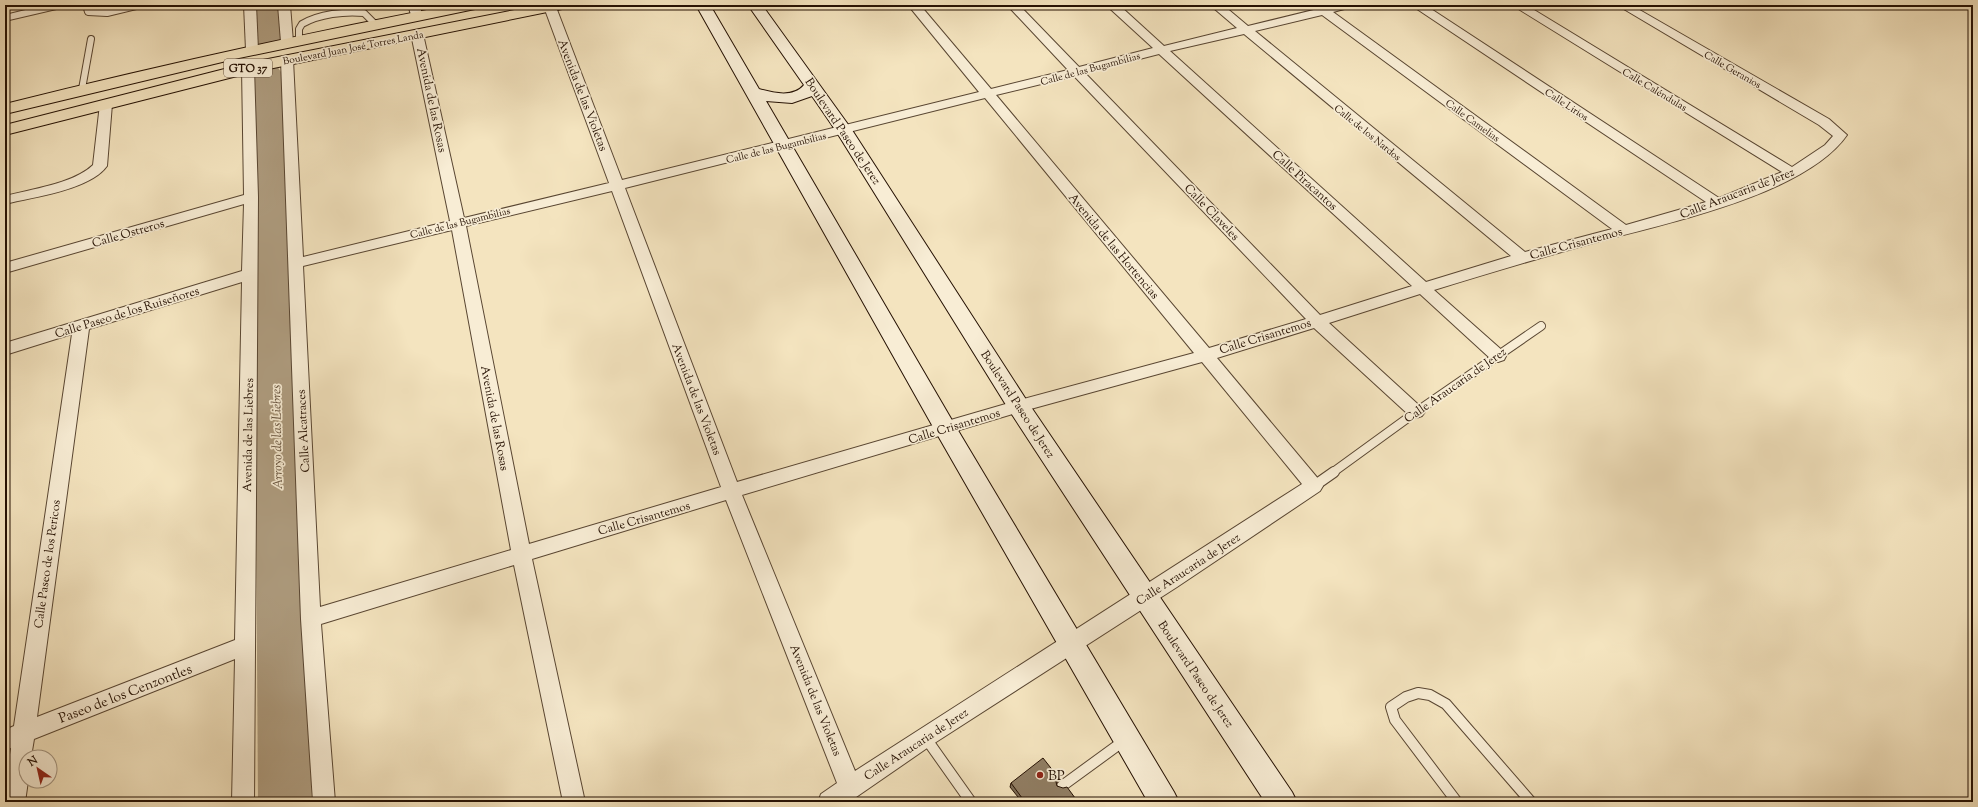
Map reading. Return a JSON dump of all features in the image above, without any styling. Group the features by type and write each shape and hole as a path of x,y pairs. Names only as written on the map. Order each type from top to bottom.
{"main road":[{"name":"Boulevard Juan José Torres Landa","path":"5,109 82,89 252,50 375,24 415,11 475,5"},
{"path":"703,5 945,428 1164,802"},
{"name":"Boulevard Paseo de Jerez","path":"755,5 844,130 1019,406 1282,802"},
{"name":"Boulevard Juan José Torres Landa","path":"5,130 248,68 556,6"},
{"path":"752,92 779,99 803,94 812,86"}],"street":[{"path":"5,18 61,5"},
{"path":"250,5 252,50"},
{"path":"284,5 293,41"},
{"name":"Avenida de las Hortencias","path":"914,5 1314,486"},
{"name":"Calle Claveles","path":"1013,5 1316,320 1416,412"},
{"name":"Calle Piracantos","path":"1112,5 1498,356"},
{"name":"Calle de los Nardos","path":"1216,5 1244,30 1521,257"},
{"name":"Calle de las Bugambilias","path":"296,263 783,145 1348,5"},
{"name":"Calle Lirios","path":"1417,5 1716,203"},
{"name":"Calle Caléndulas","path":"1518,5 1793,173"},
{"name":"Calle Geranios","path":"1623,5 1824,122 1840,135"},
{"name":"Avenida de las Violetas","path":"556,6 617,184 732,492 850,787"},
{"name":"Calle Camelias","path":"1324,11 1623,230"},
{"name":"Avenida de las Rosas","path":"417,34 458,223 521,554 574,802"},
{"name":"Calle Alcatraces","path":"287,60 311,619 324,802"},
{"name":"Avenida de las Liebres","path":"243,802 251,197 248,68"},
{"path":"5,200 75,181 96,172 100,166 106,104"},
{"name":"Calle Araucaria de Jerez","path":"1668,219 1716,203 1793,173 1832,148 1840,135"},
{"name":"Calle Ostreros","path":"5,268 251,197"},
{"name":"Calle Crisantemos","path":"311,619 521,554 1019,406 1205,356 1521,257 1668,219"},
{"name":"Calle Paseo de los Ruiseñores","path":"5,349 250,274"},
{"name":"Calle Paseo de los Pericos","path":"14,802 14,736 81,326"},
{"name":"Calle Araucaria de Jerez","path":"829,802 925,737 1145,597 1314,486"},
{"name":"Paseo de los Cenzontles","path":"14,736 246,645"}],"lane":[{"path":"86,5 88,12 92,14 111,12 140,5"},
{"path":"82,89 91,39"},
{"name":"Calle Araucaria de Jerez","path":"1314,486 1416,412 1541,326"},
{"path":"1457,802 1395,720 1391,707 1410,694 1430,693 1446,704 1532,802"},
{"path":"925,737 971,802"},
{"path":"1062,786 1127,739"}],"building":[{"name":"BP","path":"1043,758 1058,777 1056,782 1057,786 1063,788 1067,787 1078,802 1025,802 1011,783"}],"waterway":[{"name":"Arroyo de las Liebres","path":"266,5 267,39"},
{"name":"Arroyo de las Liebres","path":"267,72 285,802"}],"place":[{"name":"BP","path":"1040,775"}]}
